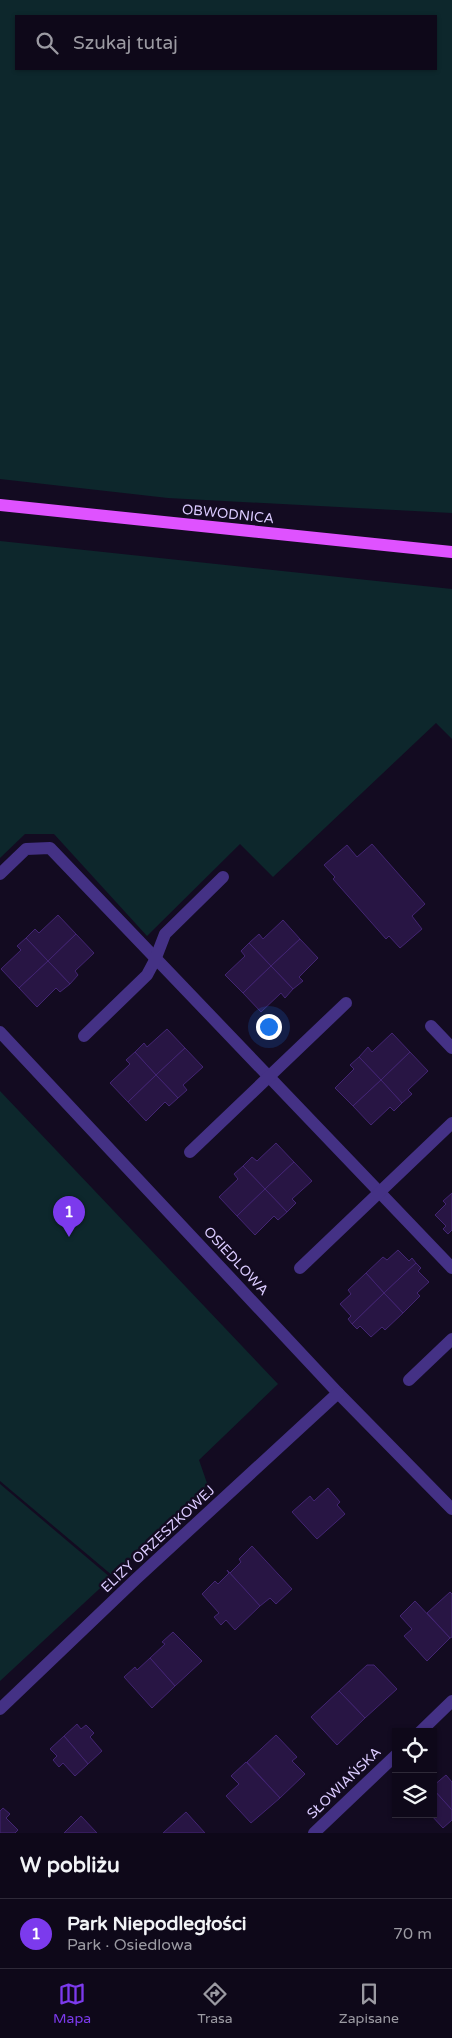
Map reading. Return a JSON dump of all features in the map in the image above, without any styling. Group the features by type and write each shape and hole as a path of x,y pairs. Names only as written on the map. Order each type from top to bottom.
{"main road":[{"name":"OBWODNICA","path":"0,505 452,552"}],"street":[{"path":"0,874 26,849 50,848 452,1268"},
{"path":"84,1036 147,974 156,960 164,934 223,877"},
{"path":"190,1152 346,1003"},
{"path":"431,1026 452,1048"},
{"name":"OSIEDLOWA","path":"0,1032 338,1393 452,1508"},
{"path":"300,1268 452,1123"},
{"path":"409,1380 452,1339"},
{"name":"ELIZY ORZESZKOWEJ","path":"0,1709 136,1579 338,1393"},
{"path":"424,1728 452,1701"},
{"name":"SŁOWIAŃSKA","path":"314,1833 392,1759"}],"green space":[{"path":"0,0 452,0 452,513 168,498 0,479"},
{"path":"0,541 452,589 452,739 436,723 273,877 240,844 147,936 54,834 25,834 0,858"},
{"path":"0,1091 278,1384 199,1460 208,1486 113,1576 0,1481"},
{"path":"0,1484 111,1578 0,1681"}],"building":[{"path":"372,844 425,904 412,916 422,929 400,948 389,936 386,939 333,879 335,877 324,865 347,845 357,857"},
{"path":"58,915 76,934 48,961 26,938 35,929 39,933"},
{"path":"283,920 300,939 271,966 249,943 259,934 263,939"},
{"path":"76,934 94,953 75,971 78,975 70,984 48,961"},
{"path":"26,938 48,961 19,988 1,969 21,950 17,946"},
{"path":"300,939 318,958 299,977 303,981 293,989 271,966"},
{"path":"249,943 271,966 243,993 225,975 245,956 241,951"},
{"path":"48,961 70,984 60,992 56,988 37,1007 19,988"},
{"path":"271,966 293,989 285,998 281,993 261,1012 243,993"},
{"path":"167,1029 185,1048 156,1075 135,1052 144,1043 147,1047"},
{"path":"392,1033 410,1052 381,1080 359,1057 368,1047 372,1052"},
{"path":"185,1048 203,1067 183,1085 187,1090 178,1098 156,1075"},
{"path":"135,1052 156,1075 128,1102 110,1083 130,1064 126,1060"},
{"path":"410,1052 428,1071 408,1090 412,1094 402,1103 381,1080"},
{"path":"359,1057 381,1080 353,1106 335,1088 354,1069 350,1065"},
{"path":"156,1075 178,1098 169,1106 165,1102 146,1121 128,1102"},
{"path":"381,1080 402,1103 394,1111 390,1107 371,1125 353,1106"},
{"path":"276,1143 294,1162 265,1189 243,1166 252,1157 257,1161"},
{"path":"294,1162 312,1181 292,1199 296,1203 287,1212 265,1189"},
{"path":"243,1166 265,1189 237,1216 219,1197 238,1179 234,1174"},
{"path":"265,1189 287,1212 278,1220 274,1216 255,1235 237,1216"},
{"path":"452,1193 452,1230 448,1234 443,1229 446,1226 435,1215 446,1204 443,1201"},
{"path":"398,1250 409,1261 412,1258 416,1263 384,1293 366,1273 383,1257 387,1260"},
{"path":"416,1263 421,1268 418,1271 429,1282 417,1293 420,1296 403,1313 384,1293"},
{"path":"366,1273 384,1293 352,1324 348,1319 351,1316 340,1304 351,1294 348,1290"},
{"path":"384,1293 403,1313 385,1330 382,1327 371,1337 360,1326 357,1329 352,1324"},
{"path":"328,1488 340,1502 337,1505 345,1514 317,1539 292,1512 310,1496 314,1501"},
{"path":"252,1546 292,1589 276,1604 270,1598 260,1606 227,1570 230,1573 241,1562 239,1559"},
{"path":"227,1570 260,1606 235,1630 226,1620 221,1625 214,1617 219,1613 202,1594 215,1581 218,1584 229,1573"},
{"path":"450,1592 452,1594 452,1637 450,1638 427,1613"},
{"path":"415,1601 450,1638 427,1661 404,1636 412,1629 400,1616"},
{"path":"173,1632 202,1661 175,1686 150,1658 165,1644 162,1642"},
{"path":"150,1658 175,1686 152,1708 124,1677 135,1667 137,1670"},
{"path":"367,1665 374,1665 397,1689 365,1718 339,1691"},
{"path":"339,1691 365,1718 337,1745 311,1717"},
{"path":"77,1724 81,1729 86,1725 94,1733 90,1737 102,1751 88,1764 64,1736"},
{"path":"276,1735 297,1757 292,1761 305,1774 280,1798 247,1762"},
{"path":"64,1736 88,1764 75,1776 63,1763 59,1767 53,1760 57,1756 50,1749"},
{"path":"246,1762 280,1798 251,1823 226,1796 239,1784 231,1776"},
{"path":"446,1775 452,1782 452,1810 437,1793 437,1783"},
{"path":"437,1793 452,1810 452,1820 443,1828 434,1818 437,1818"},
{"path":"3,1808 10,1814 6,1818 18,1830 15,1833 0,1833 0,1811"},
{"path":"186,1812 205,1833 163,1833"},
{"path":"81,1816 97,1833 64,1833"}],"place":[{"name":"Park Niepodległości","path":"69,1237"}]}
